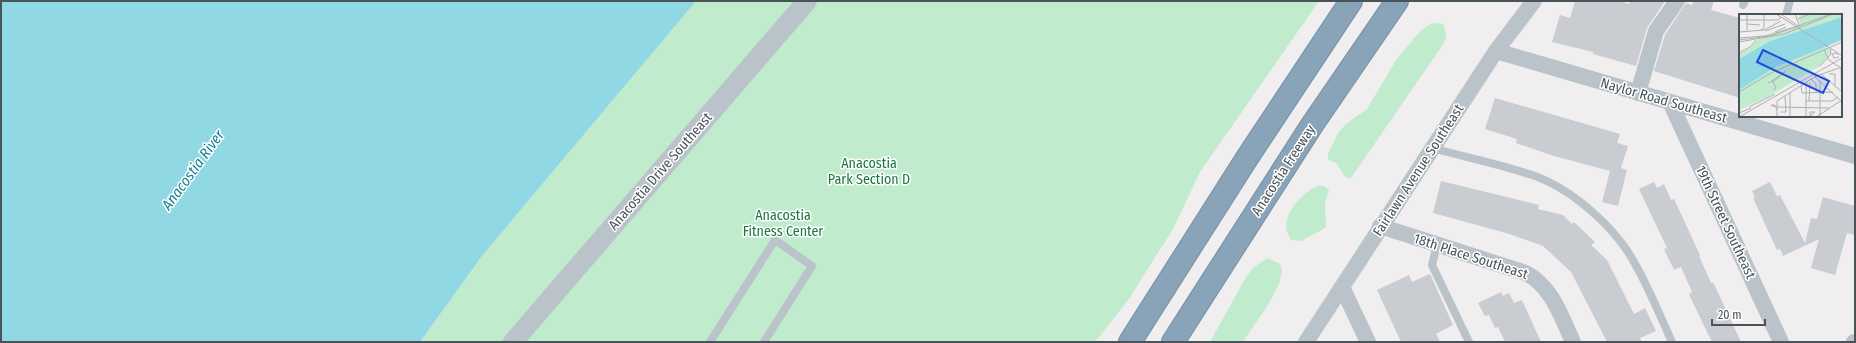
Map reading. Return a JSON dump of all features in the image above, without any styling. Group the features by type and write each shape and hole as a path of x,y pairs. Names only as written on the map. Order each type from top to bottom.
{"highway":[{"path":"1130,342 1251,152 1351,1"},
{"name":"Anacostia Freeway","path":"1173,342 1312,126 1397,1"}],"street":[{"name":"Anacostia Drive Southeast","path":"514,342 807,1"},
{"name":"Fairlawn Avenue Southeast","path":"1306,342 1380,226 1496,51 1534,1"},
{"path":"1638,93 1656,31 1677,1"},
{"name":"Naylor Road Southeast","path":"1496,51 1855,156"},
{"name":"19th Street Southeast","path":"1670,102 1782,342"},
{"name":"18th Place Southeast","path":"1380,226 1526,273 1535,278 1549,292 1573,342"},
{"path":"1342,287 1368,342"}],"lane":[{"path":"1786,14 1790,1"},
{"path":"1432,148 1533,175 1555,186 1600,218 1622,244 1634,262 1672,342"},
{"path":"710,342 775,240 812,266 764,342"},
{"path":"1437,245 1432,265 1469,342"}],"green space":[{"name":"Anacostia Park Section D","path":"696,1 1319,1 1200,172 1172,231 1129,299 1095,342 420,342 482,256"},
{"path":"1432,23 1443,24 1446,34 1444,43 1351,178 1346,178 1336,163 1328,160 1328,154 1338,133 1347,123 1367,109 1396,60 1421,30"},
{"path":"1318,186 1324,186 1329,190 1325,203 1326,227 1302,241 1291,240 1287,232 1286,224 1292,208 1304,195"},
{"path":"1267,258 1280,264 1282,271 1280,281 1269,303 1243,342 1210,342 1246,277 1253,268"}],"water":[{"name":"Anacostia River","path":"1,1 696,1 482,256 420,342 1,342"}],"building":[{"path":"1575,1 1619,1 1629,4 1630,1 1665,1 1647,28 1636,66 1593,54 1593,52 1552,42 1560,15 1570,18"},
{"path":"1694,1 1714,1 1711,10 1739,18 1739,98 1654,71 1665,35 1686,3 1692,5"},
{"path":"1495,98 1620,134 1617,143 1628,146 1621,168 1627,170 1618,206 1602,202 1610,171 1554,156 1516,143 1517,139 1485,129"},
{"path":"1441,181 1539,205 1538,209 1563,215 1572,224 1574,222 1595,242 1591,245 1607,260 1634,314 1645,308 1656,331 1640,338 1642,342 1607,342 1571,272 1543,246 1506,233 1433,213"},
{"path":"1654,182 1657,188 1664,184 1671,200 1674,199 1700,255 1699,256 1711,283 1713,282 1741,342 1712,342 1689,294 1692,292 1681,267 1674,270 1664,249 1667,248 1639,189"},
{"path":"1770,182 1777,196 1780,195 1805,243 1811,218 1817,219 1823,197 1855,206 1855,235 1847,233 1835,275 1811,268 1819,239 1783,256 1780,249 1777,250 1753,198 1755,197 1752,191"},
{"path":"1430,274 1453,325 1436,334 1440,342 1401,342 1377,290 1409,275 1412,282"},
{"path":"1501,292 1503,296 1509,293 1514,303 1522,300 1541,342 1505,342 1498,327 1495,328 1489,315 1485,316 1478,303"}],"park label":[{"name":"Anacostia Fitness Center","path":"783,224"}]}
